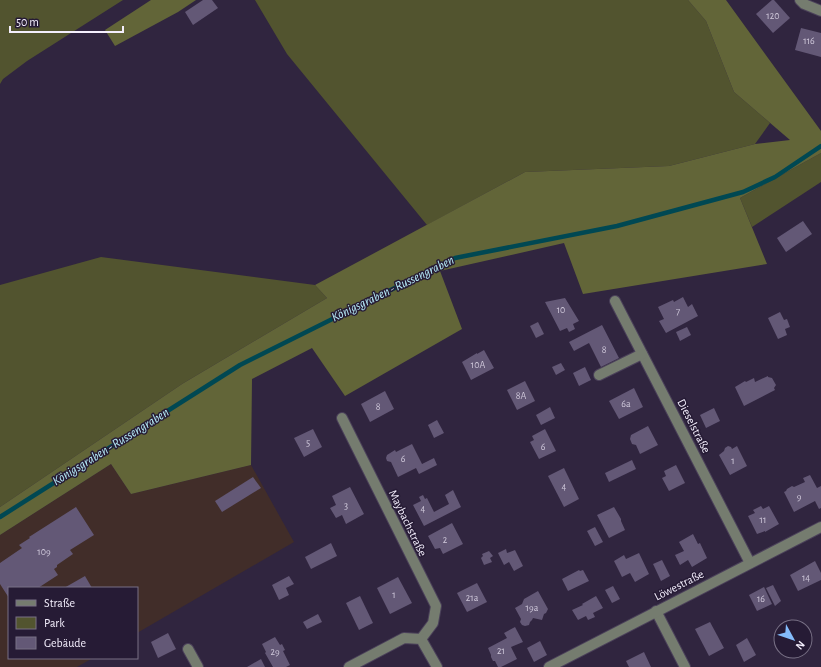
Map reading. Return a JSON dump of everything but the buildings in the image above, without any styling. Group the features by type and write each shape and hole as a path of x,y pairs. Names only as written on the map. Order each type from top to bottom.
{"street":[{"path":"800,0 804,4 821,11"},
{"name":"Dieselstraße","path":"615,301 750,563"},
{"path":"599,375 642,354"},
{"name":"Maybachstraße","path":"342,418 436,606 433,623 421,639"},
{"name":"Löwestraße","path":"549,667 821,527"},
{"path":"656,611 685,667"},
{"path":"349,667 404,638 421,639 437,667"},
{"path":"188,649 198,667"}],"shaded area":[{"path":"111,464 131,494 251,465 294,542 138,632 138,587 8,587 8,659 91,659 77,667 0,667 0,535"}],"green space":[{"path":"0,0 123,0 27,61 3,79 0,84"},
{"path":"151,0 196,0 178,12 115,46 105,30"},
{"path":"255,0 688,0 706,21 734,92 770,123 755,144 669,166 525,172 427,225 287,54"},
{"path":"688,0 726,0 821,131 821,153 740,198 767,264 583,294 564,243 440,271 462,329 345,396 312,348 252,379 251,465 131,494 111,464 0,535 0,507 182,384 327,298 315,285 525,172 669,166 755,144 790,140 734,92 706,21"},
{"path":"821,153 821,182 752,227 740,198"},
{"path":"101,257 315,285 327,298 182,384 0,507 0,285"}],"waterway":[{"name":"Königsgraben - Russengraben","path":"0,517 240,365 455,258 617,226 743,192 775,177 821,146"}]}
